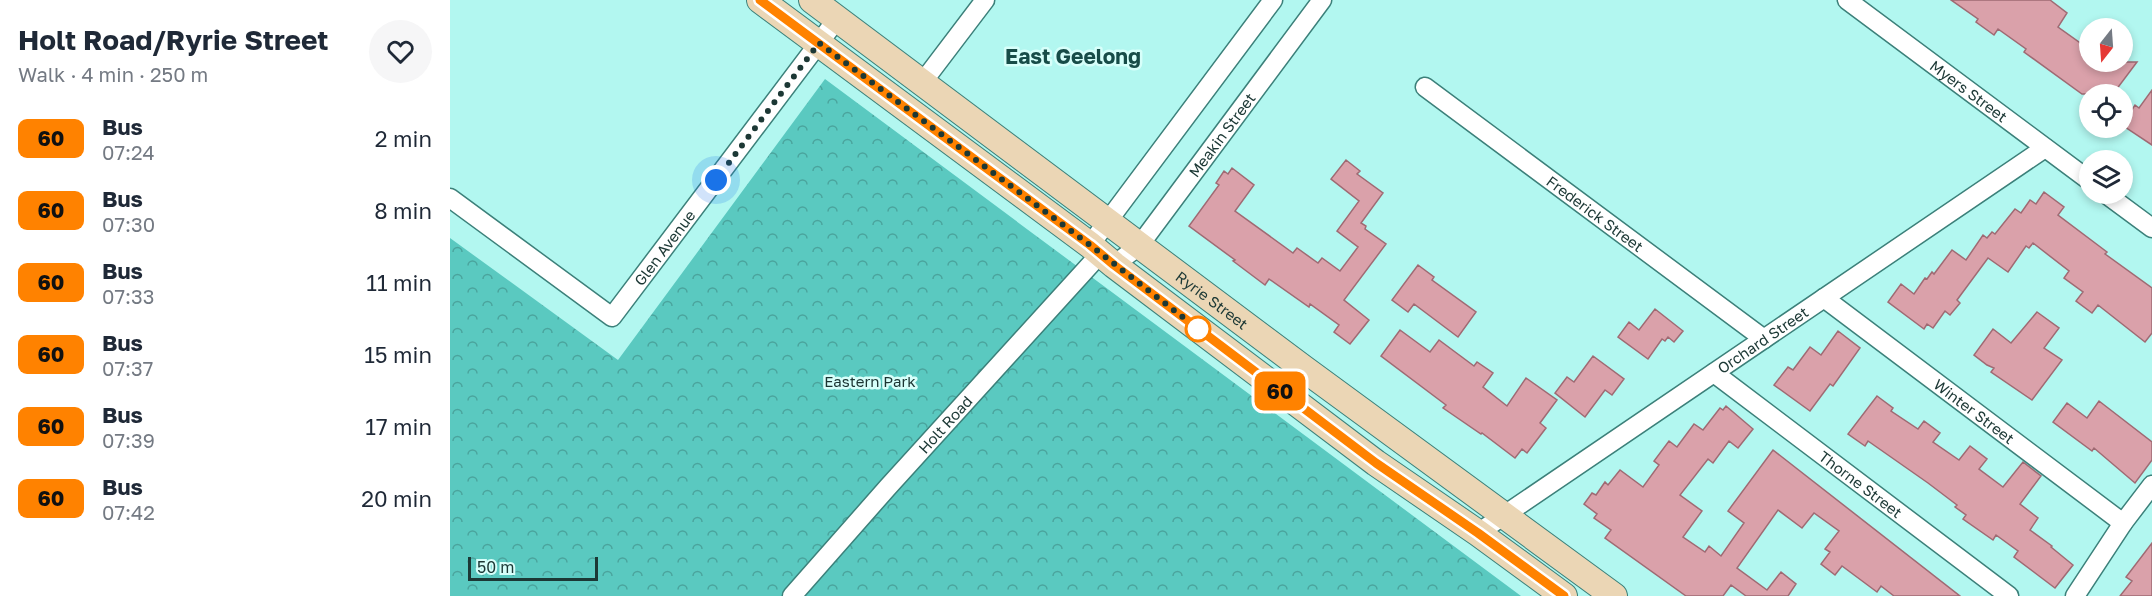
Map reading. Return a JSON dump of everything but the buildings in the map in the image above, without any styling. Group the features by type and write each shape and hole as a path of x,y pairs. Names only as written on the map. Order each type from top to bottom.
{"main road":[{"name":"Ryrie Street","path":"760,0 1376,463 1564,596"},
{"name":"Ryrie Street","path":"812,0 1108,220 1139,246 1614,596"}],"street":[{"path":"922,83 985,0"},
{"path":"1101,255 1108,220 1273,0"},
{"name":"Meakin Street","path":"1101,255 1139,246 1322,0"},
{"name":"Myers Street","path":"1847,0 2079,173"},
{"name":"Glen Avenue","path":"450,198 612,317 837,19"},
{"name":"Frederick Street","path":"1425,87 1764,339"},
{"name":"Orchard Street","path":"1478,533 2045,148"},
{"path":"2120,204 2152,228"},
{"name":"Holt Road","path":"792,596 888,487 1101,255"},
{"name":"Winter Street","path":"1824,298 2123,523"},
{"name":"Thorne Street","path":"1714,373 2009,596"},
{"path":"2075,596 2123,523 2152,485"}],"green space":[{"name":"Eastern Park","path":"825,79 1521,596 450,596 450,238 618,360"}],"bus line":[{"name":"60","path":"760,0 1090,245 1376,463 1564,596"}],"district":[{"name":"East Geelong","path":"1073,56"}],"route":[{"path":"716,180 819,43 1090,245 1198,329"}]}
